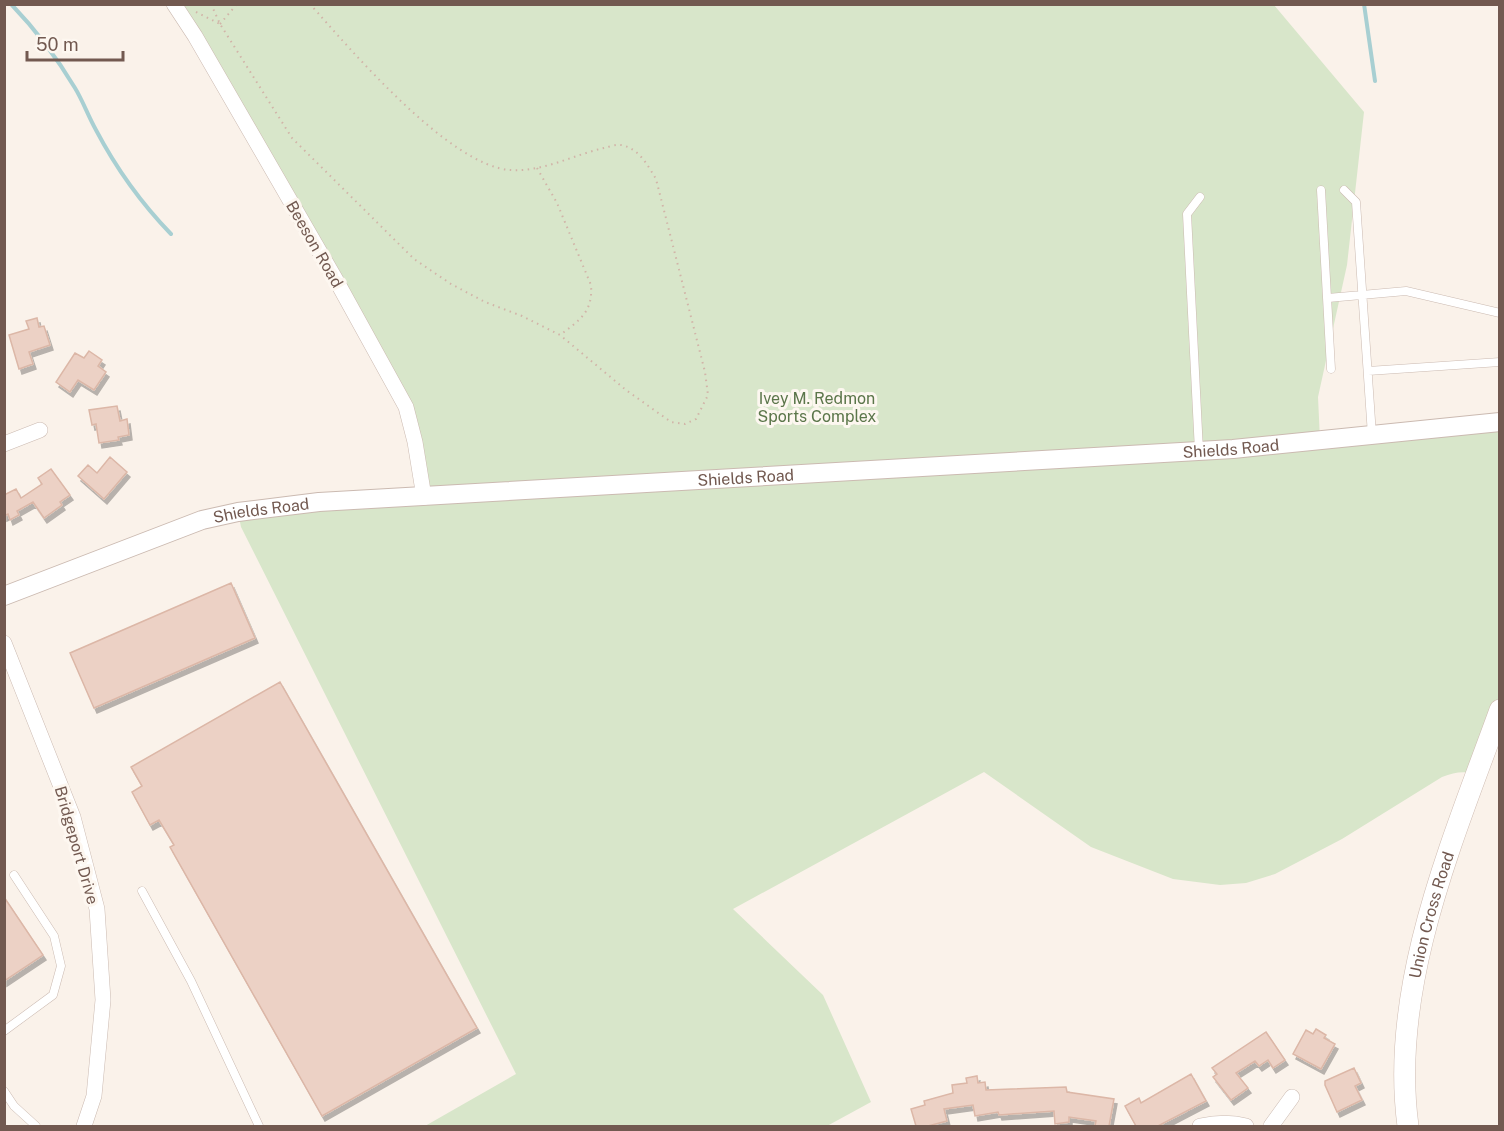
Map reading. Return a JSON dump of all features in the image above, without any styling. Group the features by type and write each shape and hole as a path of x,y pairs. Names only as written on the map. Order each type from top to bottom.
{"main road":[{"name":"Union Cross Road","path":"1408,1126 1405,1053 1411,994 1437,886 1500,710"}],"street":[{"name":"Beeson Road","path":"174,4 195,36 406,407 416,442 424,497"},
{"name":"Shields Road","path":"4,596 202,520 221,515 320,502 1199,451 1500,422"},
{"path":"4,444 40,430"},
{"name":"Bridgeport Drive","path":"4,643 73,817 97,909 103,1000 94,1096 84,1126"},
{"path":"1271,1126 1292,1097"},
{"path":"1200,1126 1232,1124 1246,1126"}],"lane":[{"path":"1321,190 1331,369"},
{"path":"1344,190 1356,202 1372,435"},
{"path":"1199,451 1186,214 1200,197"},
{"path":"1328,298 1406,291 1500,313"},
{"path":"1368,371 1500,362"},
{"path":"4,1031 53,995 61,966 54,936 14,875"},
{"path":"142,891 191,981 259,1126"},
{"path":"4,1091 14,1106 36,1126"}],"path":[{"path":"211,4 220,24 292,138 414,259 451,284 485,302 522,316 560,335 626,390 671,422 685,424 696,419 703,409 708,394 705,372 656,179 646,162 635,152 621,145 595,150 537,168 509,170 488,163 456,147 417,117 309,4"},
{"path":"220,24 237,4"},
{"path":"192,10 220,24"},
{"path":"537,168 557,202 591,285 592,297 589,307 582,317 560,335"}],"green space":[{"name":"Ivey M. Redmon Sports Complex","path":"174,5 1274,5 1364,112 1347,265 1318,397 1320,440 1499,422 1499,710 1477,774 1459,772 1442,777 1342,839 1275,874 1246,883 1220,885 1173,879 1091,847 984,772 733,909 823,995 871,1102 827,1126 425,1126 516,1074 241,527 238,512 424,497 406,407"}],"building":[{"path":"37,318 39,327 44,326 50,345 29,352 33,364 19,369 9,335 29,329 26,321"},
{"path":"89,351 102,360 98,366 106,372 94,390 78,380 70,392 56,382 75,353 84,358"},
{"path":"117,406 120,421 127,419 129,435 118,437 119,440 99,443 96,424 92,425 89,410"},
{"path":"110,457 127,472 104,499 78,476 88,465 97,473"},
{"path":"51,469 70,495 60,502 62,505 44,518 33,502 17,511 19,515 10,520 8,514 4,516 4,495 16,489 21,498 42,484 38,478"},
{"path":"231,583 255,638 94,708 70,653"},
{"path":"280,682 477,1028 322,1116 170,847 174,845 159,820 150,825 132,792 142,786 131,767"},
{"path":"4,897 43,955 4,981"},
{"path":"1316,1029 1326,1035 1324,1038 1335,1044 1321,1069 1293,1054 1306,1030 1313,1034"},
{"path":"1266,1032 1285,1060 1273,1068 1268,1060 1259,1066 1255,1061 1236,1073 1248,1088 1231,1100 1213,1077 1217,1074 1212,1068"},
{"path":"1354,1068 1361,1083 1355,1086 1362,1100 1337,1112 1325,1081"},
{"path":"1191,1074 1206,1101 1158,1126 1136,1126 1125,1106 1139,1098 1141,1103"},
{"path":"977,1076 978,1083 985,1082 986,1090 1066,1087 1067,1092 1114,1099 1109,1126 1095,1126 1096,1121 1069,1117 1069,1122 1055,1124 1054,1111 999,1115 998,1112 975,1116 973,1105 944,1109 947,1121 928,1126 916,1126 911,1109 925,1105 924,1101 953,1093 952,1085 967,1083 966,1078"}],"waterway":[{"path":"11,4 61,66 78,93 104,144 130,185 171,234"},
{"path":"1364,4 1375,81"}]}
